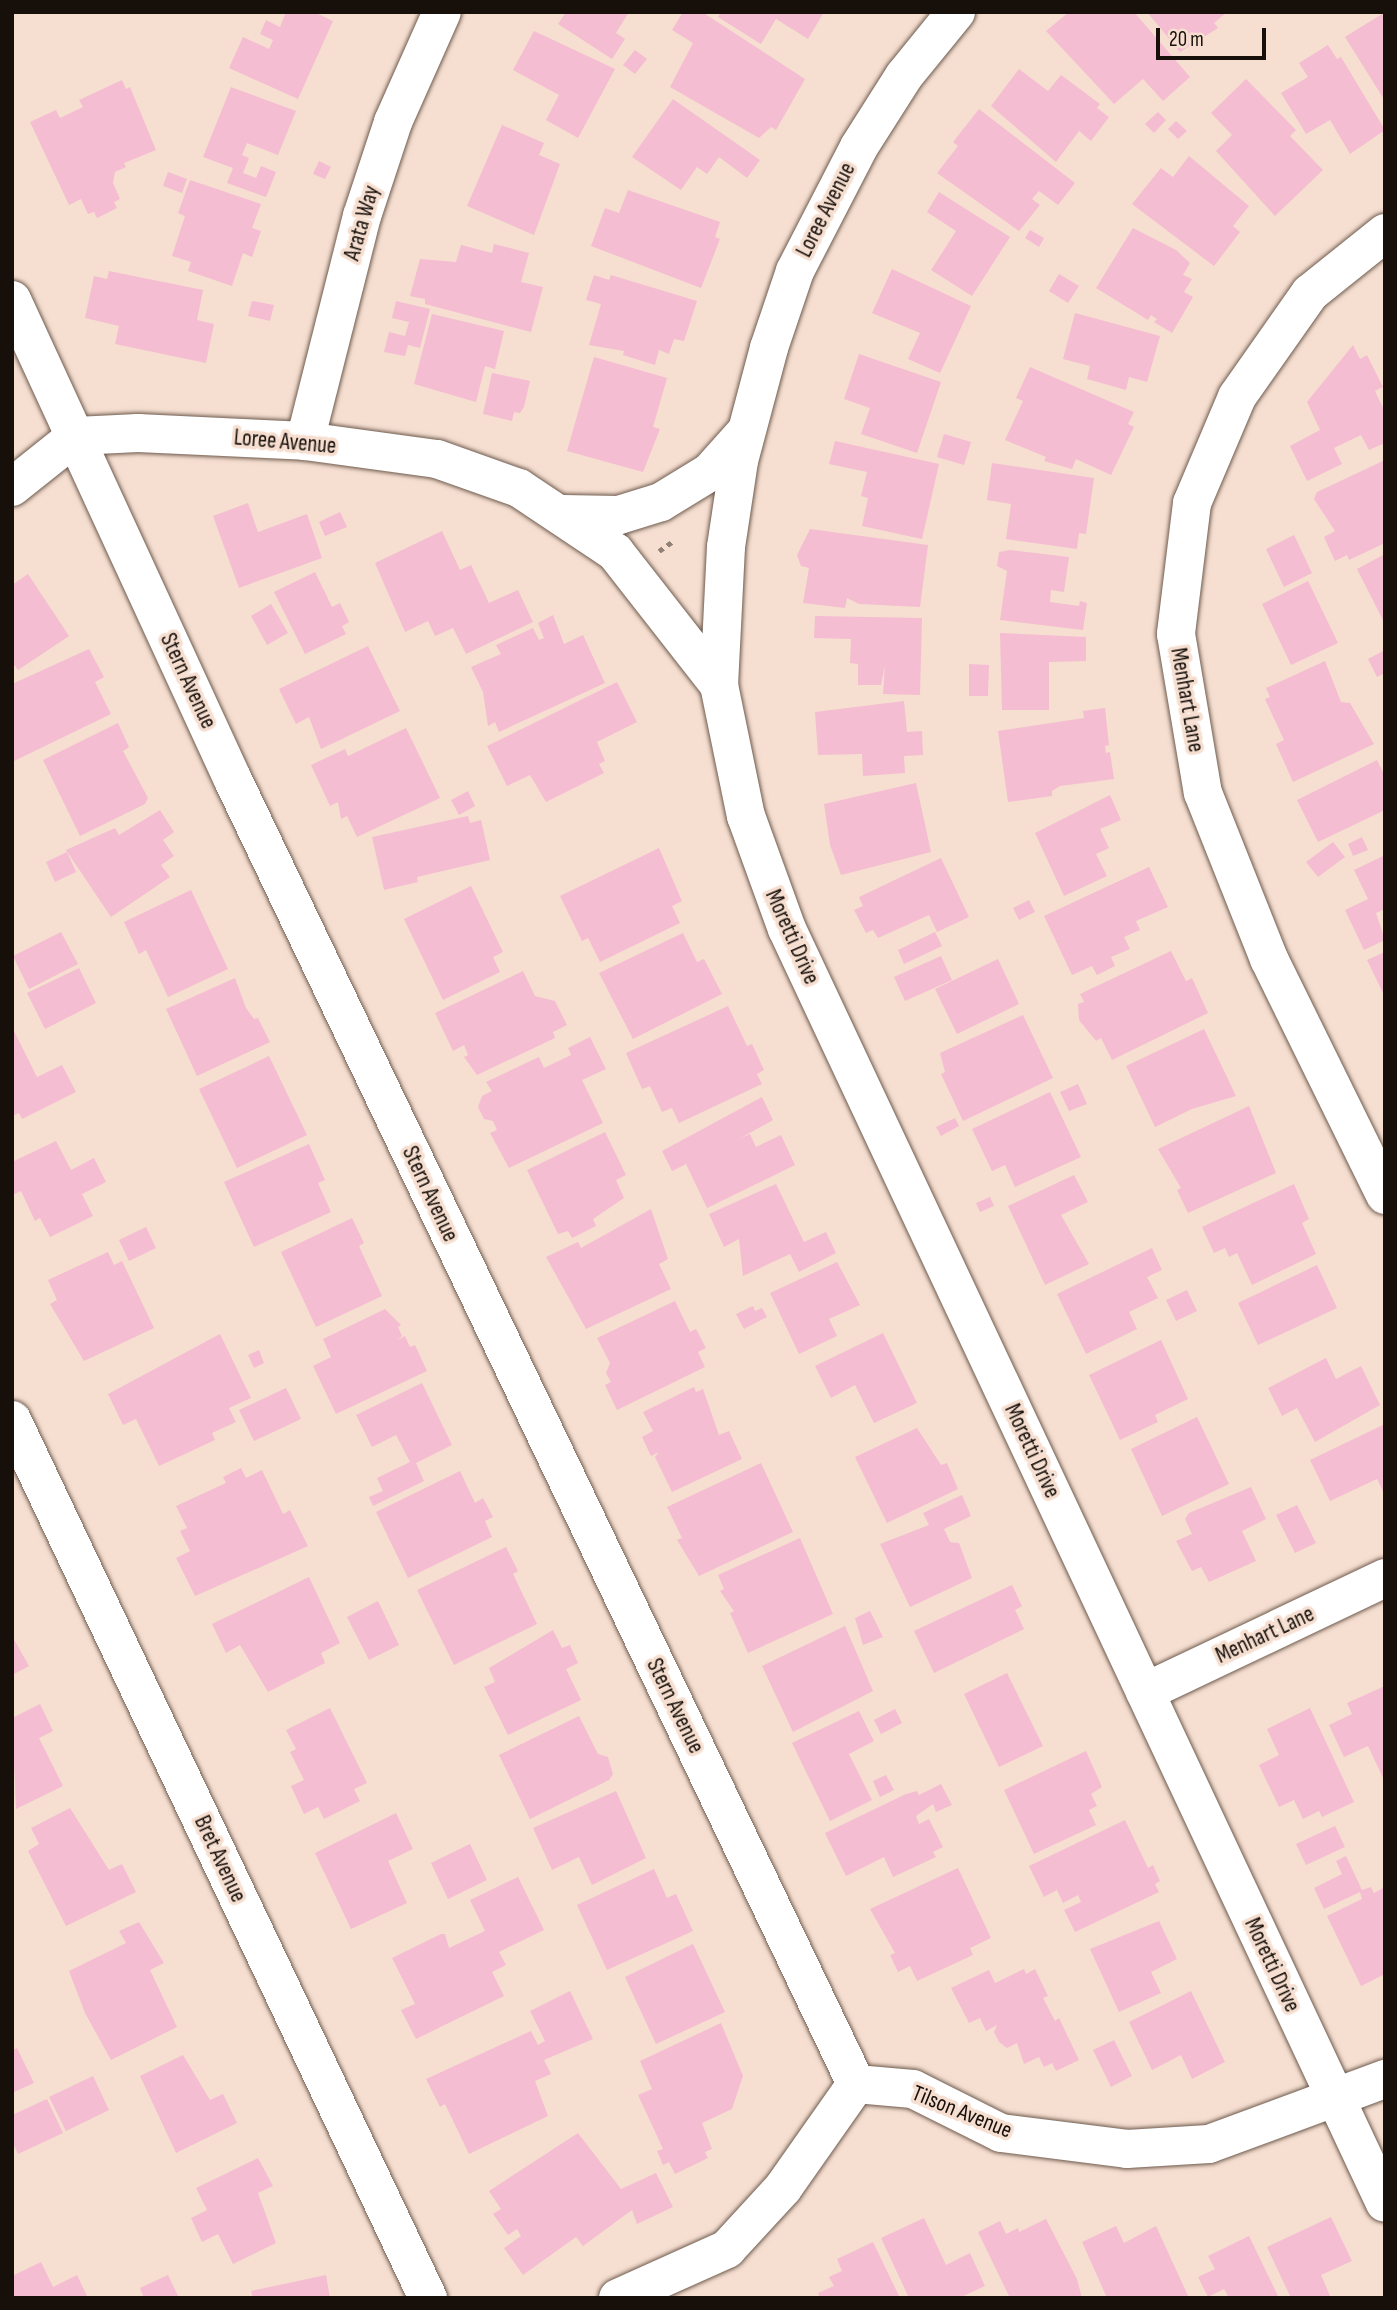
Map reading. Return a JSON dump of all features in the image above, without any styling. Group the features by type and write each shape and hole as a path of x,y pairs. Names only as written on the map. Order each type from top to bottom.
{"street":[{"name":"Arata Way","path":"305,441 362,216 393,122 442,12"},
{"name":"Loree Avenue","path":"719,685 726,547 746,433 795,271 828,200 904,76 956,12"},
{"name":"Menhart Lane","path":"1385,233 1310,293 1237,397 1192,503 1176,634 1203,793 1269,959 1385,1195"},
{"name":"Stern Avenue","path":"12,300 233,780 856,2084"},
{"name":"Loree Avenue","path":"76,436 138,433 305,441 437,459 519,488 563,514 615,552 719,685"},
{"name":"Loree Avenue","path":"563,514 619,515 661,502 710,472 746,433"},
{"path":"12,487 76,436"},
{"name":"Moretti Drive","path":"719,685 746,816 782,918 1385,2203"},
{"name":"Bret Avenue","path":"12,1420 428,2298"},
{"name":"Menhart Lane","path":"1146,1692 1385,1578"},
{"name":"Tilson Avenue","path":"856,2084 913,2089 1001,2133 1127,2149 1209,2144 1335,2100 1385,2079"},
{"path":"618,2298 727,2249 783,2188 856,2084"}],"building":[{"path":"286,12 314,12 333,21 298,99 229,68 243,37 269,49 273,40 260,34 266,20 280,27"},
{"path":"566,12 629,12 616,33 625,39 612,59 558,24"},
{"path":"683,12 702,12 805,79 776,130 771,127 759,138 670,87 693,43 672,30"},
{"path":"721,12 824,12 808,39 776,19 761,44 718,17"},
{"path":"1069,12 1134,12 1190,77 1163,101 1143,79 1114,104 1046,31"},
{"path":"1147,12 1227,12 1214,23 1218,28 1180,52"},
{"path":"1382,14 1385,17 1385,101 1345,37"},
{"path":"534,31 615,69 578,138 546,120 559,95 513,70"},
{"path":"1328,45 1337,59 1341,57 1385,130 1350,154 1330,120 1306,134 1281,93 1308,77 1299,63"},
{"path":"635,50 647,59 635,74 623,65"},
{"path":"1019,69 1048,91 1061,75 1100,104 1097,108 1109,117 1091,141 1079,131 1056,162 991,106"},
{"path":"1246,79 1296,130 1290,136 1323,170 1275,216 1216,151 1232,135 1211,113"},
{"path":"122,80 126,89 130,87 156,150 124,163 126,167 115,172 113,183 120,199 114,202 117,208 97,218 94,212 88,214 81,199 69,205 30,122 56,110 60,118 83,107 79,100"},
{"path":"231,87 296,111 278,155 247,143 242,155 249,158 243,173 256,178 261,166 276,172 266,197 227,183 233,168 203,157"},
{"path":"673,99 760,160 747,178 719,157 707,174 697,167 681,190 632,157"},
{"path":"979,109 1075,183 1058,205 1039,191 1032,199 1040,205 1019,231 937,173 958,146 953,142"},
{"path":"1158,112 1166,120 1154,133 1145,124"},
{"path":"1176,121 1187,131 1178,139 1168,129"},
{"path":"502,125 544,143 539,155 560,164 534,235 467,206"},
{"path":"1189,156 1249,206 1233,226 1240,232 1214,266 1132,204 1161,168 1173,177"},
{"path":"319,161 331,167 325,179 313,174"},
{"path":"168,172 187,179 182,193 163,186"},
{"path":"190,180 261,204 252,228 261,231 252,257 243,253 232,286 188,271 191,262 172,256 185,216 178,213"},
{"path":"628,190 720,222 715,237 720,239 701,288 591,246 605,208 619,213"},
{"path":"939,192 1010,237 972,296 931,270 956,231 927,212"},
{"path":"1133,228 1176,250 1190,263 1183,275 1192,279 1184,292 1193,297 1172,333 1154,322 1157,319 1151,315 1148,320 1096,288"},
{"path":"1030,230 1044,238 1039,247 1025,238"},
{"path":"494,244 529,253 521,282 543,287 531,332 425,304 425,299 410,296 420,259 456,262 461,245 492,253"},
{"path":"892,269 971,306 940,373 908,359 920,333 872,313"},
{"path":"109,271 203,290 197,320 214,324 206,363 115,344 119,326 85,318 94,276 107,279"},
{"path":"1059,274 1079,286 1068,303 1049,291"},
{"path":"594,275 609,280 611,275 697,301 684,341 674,339 669,354 659,350 655,365 623,355 624,351 589,345 601,304 586,300"},
{"path":"252,301 274,305 270,321 248,316"},
{"path":"396,301 430,309 420,348 408,345 405,356 384,352 389,332 405,336 409,322 392,318"},
{"path":"1075,313 1160,336 1147,382 1129,377 1126,390 1087,379 1090,366 1063,359"},
{"path":"432,314 504,331 495,369 485,366 476,402 414,384"},
{"path":"1353,345 1360,359 1367,355 1383,387 1375,391 1385,412 1385,443 1369,450 1361,435 1334,448 1342,464 1307,481 1290,446 1320,430 1307,402"},
{"path":"859,354 941,382 917,453 861,434 870,408 844,399"},
{"path":"594,357 667,378 653,427 660,429 643,472 567,451"},
{"path":"1030,367 1134,412 1128,424 1134,427 1111,475 1076,459 1072,469 1044,461 1046,457 1005,440 1023,401 1016,398"},
{"path":"492,373 530,381 524,407 520,413 514,412 512,421 483,414"},
{"path":"944,434 971,442 964,465 937,457"},
{"path":"835,441 939,464 922,539 862,526 868,498 861,496 867,472 829,464"},
{"path":"1385,460 1385,543 1349,560 1347,555 1335,561 1324,537 1335,531 1314,499 1317,492"},
{"path":"992,463 1094,478 1086,534 1079,533 1077,549 1006,539 1011,504 987,500"},
{"path":"248,503 258,532 307,514 322,558 239,588 213,516"},
{"path":"340,512 347,527 325,536 319,522"},
{"path":"810,529 928,545 920,607 859,604 847,598 845,608 803,603 809,568 801,566 797,555"},
{"path":"442,531 460,570 471,565 489,603 518,590 533,622 466,654 453,628 435,636 428,621 405,632 375,563"},
{"path":"1294,535 1312,573 1284,587 1266,549"},
{"path":"1010,550 1069,557 1064,592 1051,590 1050,602 1079,606 1080,601 1087,603 1083,630 1000,620 1007,571 997,566 999,552"},
{"path":"1385,554 1385,624 1357,569"},
{"path":"315,572 332,607 340,603 349,622 342,626 346,634 305,654 274,592"},
{"path":"28,574 69,636 18,670 12,662 12,585"},
{"path":"1308,581 1338,643 1291,665 1262,604"},
{"path":"271,604 288,633 267,645 251,616"},
{"path":"553,615 564,644 583,635 605,683 499,732 495,722 488,726 483,692 471,667 501,654 496,645 533,628 539,640 544,638 538,623"},
{"path":"815,616 922,618 920,695 883,694 885,665 881,685 858,685 858,664 850,663 851,639 814,638"},
{"path":"1000,633 1086,637 1086,661 1049,662 1049,710 1002,710"},
{"path":"368,646 400,711 321,749 309,717 296,724 279,689"},
{"path":"89,649 104,677 95,682 111,714 12,762 12,684"},
{"path":"1385,650 1385,673 1377,677 1368,659"},
{"path":"1325,661 1341,702 1350,703 1374,744 1293,782 1276,744 1284,740 1265,699 1270,697 1266,688"},
{"path":"969,664 989,665 988,696 969,696"},
{"path":"617,682 637,722 597,742 605,761 599,764 604,773 546,802 530,775 507,786 487,746"},
{"path":"904,701 907,732 922,731 923,755 904,756 905,773 863,776 862,754 818,755 815,712"},
{"path":"1105,708 1109,745 1105,746 1106,753 1110,752 1114,779 1060,786 1052,791 1052,796 1008,802 998,731 1084,718 1083,711"},
{"path":"118,723 129,747 123,751 148,798 145,804 80,836 43,760"},
{"path":"406,728 440,798 357,837 347,816 341,819 338,802 330,806 311,765 345,749 348,756"},
{"path":"1377,760 1385,776 1385,810 1318,842 1297,800"},
{"path":"916,783 931,852 841,875 830,845 824,804"},
{"path":"468,791 475,806 459,815 451,800"},
{"path":"1110,795 1121,820 1100,829 1109,848 1096,854 1107,876 1064,896 1035,833"},
{"path":"160,810 174,832 163,840 174,856 161,865 170,877 111,917 66,850 115,828 119,835"},
{"path":"468,816 470,823 481,820 490,860 417,877 418,882 384,890 372,837"},
{"path":"1362,837 1368,850 1353,856 1348,844"},
{"path":"1333,842 1345,857 1318,877 1306,862"},
{"path":"659,848 682,901 672,906 680,923 600,962 588,938 582,941 560,896"},
{"path":"67,852 76,872 55,882 46,862"},
{"path":"1385,855 1385,909 1376,913 1385,940 1364,950 1345,910 1368,899 1354,870"},
{"path":"941,858 969,917 937,932 929,915 878,938 873,930 866,933 854,910 863,906 859,897"},
{"path":"1149,867 1168,907 1136,921 1140,930 1124,937 1130,949 1111,957 1115,966 1097,975 1092,966 1072,975 1044,916"},
{"path":"471,886 503,952 493,957 500,972 443,1000 404,919"},
{"path":"191,890 228,969 168,997 146,950 139,954 124,922"},
{"path":"1029,900 1035,912 1019,920 1013,908"},
{"path":"61,932 78,964 29,989 13,956"},
{"path":"935,932 942,946 904,964 898,950"},
{"path":"683,933 697,962 704,959 722,994 633,1039 599,973"},
{"path":"1171,951 1186,981 1192,978 1208,1013 1112,1060 1101,1038 1096,1041 1079,1020 1078,1004 1084,1002 1080,994"},
{"path":"1385,952 1385,997 1367,960"},
{"path":"941,956 952,980 905,1001 894,977"},
{"path":"998,959 1019,1004 957,1034 935,989"},
{"path":"79,968 96,1003 45,1029 27,993"},
{"path":"523,971 535,996 555,1001 567,1025 553,1032 555,1038 477,1075 464,1057 468,1055 464,1045 453,1051 435,1013"},
{"path":"235,978 246,1008 254,1019 258,1018 270,1042 197,1076 166,1009"},
{"path":"728,1006 747,1046 752,1044 764,1070 757,1074 762,1084 679,1123 672,1108 662,1112 650,1086 642,1089 626,1053"},
{"path":"1023,1015 1053,1078 963,1121 941,1074 945,1072 940,1053"},
{"path":"12,1027 37,1077 62,1065 76,1092 22,1119 19,1113 12,1116"},
{"path":"1204,1029 1236,1096 1192,1109 1155,1127 1126,1066"},
{"path":"590,1037 606,1069 582,1080 603,1123 509,1168 490,1133 497,1130 493,1121 484,1119 478,1107 482,1096 492,1091 486,1082 539,1057 544,1068 571,1055 568,1048"},
{"path":"269,1056 307,1135 237,1168 199,1089"},
{"path":"1078,1084 1087,1104 1069,1111 1060,1092"},
{"path":"1050,1092 1081,1157 1015,1187 1005,1165 992,1171 972,1129"},
{"path":"762,1097 773,1120 739,1139 750,1134 756,1147 781,1135 795,1165 707,1208 686,1164 672,1171 662,1151"},
{"path":"1249,1106 1276,1173 1188,1213 1177,1190 1181,1188 1158,1149"},
{"path":"955,1118 959,1126 941,1136 936,1127"},
{"path":"605,1132 626,1175 616,1180 624,1198 593,1219 596,1226 572,1238 568,1231 558,1234 527,1170"},
{"path":"56,1141 71,1170 94,1158 106,1182 82,1194 93,1216 50,1237 40,1218 35,1221 21,1191 12,1195 12,1162"},
{"path":"309,1144 325,1180 318,1183 331,1212 254,1247 224,1182"},
{"path":"1074,1175 1088,1202 1061,1215 1089,1264 1045,1285 1008,1206"},
{"path":"776,1184 804,1242 826,1232 836,1253 799,1272 790,1254 743,1276 739,1239 724,1247 709,1214"},
{"path":"1294,1184 1309,1219 1302,1223 1316,1254 1252,1285 1237,1253 1229,1257 1225,1248 1214,1253 1202,1227"},
{"path":"990,1197 994,1206 980,1212 976,1203"},
{"path":"651,1209 668,1259 659,1264 671,1289 586,1329 546,1257 578,1242 581,1248"},
{"path":"352,1218 364,1243 359,1246 382,1296 316,1327 281,1252"},
{"path":"146,1227 156,1248 129,1261 119,1240"},
{"path":"1152,1248 1162,1270 1147,1277 1158,1298 1129,1312 1137,1329 1086,1354 1057,1294"},
{"path":"108,1252 114,1265 122,1261 154,1328 84,1361 50,1304 57,1300 48,1280"},
{"path":"837,1262 860,1305 829,1319 837,1336 799,1354 770,1293"},
{"path":"1317,1265 1337,1308 1258,1345 1238,1303"},
{"path":"1187,1290 1197,1311 1176,1321 1166,1300"},
{"path":"675,1301 690,1332 696,1329 706,1348 698,1352 705,1367 617,1410 605,1385 611,1382 606,1373 610,1363 597,1338"},
{"path":"753,1306 755,1311 762,1308 767,1317 744,1329 736,1314"},
{"path":"385,1309 401,1325 398,1327 402,1336 397,1340 405,1336 410,1347 415,1345 427,1371 336,1414 313,1366 331,1357 323,1339"},
{"path":"883,1333 917,1403 874,1423 855,1385 831,1398 815,1366"},
{"path":"220,1334 251,1398 229,1408 236,1422 212,1433 215,1440 159,1466 136,1419 123,1425 108,1394"},
{"path":"1161,1340 1188,1399 1155,1415 1158,1422 1120,1440 1089,1375"},
{"path":"259,1350 264,1363 254,1368 248,1355"},
{"path":"1326,1358 1336,1379 1361,1366 1380,1405 1315,1442 1297,1408 1282,1416 1268,1388"},
{"path":"422,1383 452,1445 416,1463 424,1481 373,1506 369,1497 383,1491 377,1478 410,1462 396,1435 372,1447 356,1415"},
{"path":"694,1387 696,1392 703,1389 719,1435 729,1431 742,1459 672,1492 655,1457 659,1452 651,1456 642,1437 653,1431 643,1412"},
{"path":"286,1388 301,1419 254,1441 239,1410"},
{"path":"1197,1417 1229,1484 1162,1516 1131,1449"},
{"path":"1385,1424 1385,1495 1377,1479 1330,1501 1310,1460"},
{"path":"917,1428 941,1465 947,1463 958,1489 887,1523 855,1457"},
{"path":"761,1463 793,1532 699,1576 677,1540 682,1538 667,1507"},
{"path":"241,1468 246,1478 262,1470 283,1514 290,1510 308,1546 195,1596 176,1558 190,1551 180,1531 187,1528 176,1506 226,1483 223,1477"},
{"path":"460,1471 475,1503 483,1498 493,1517 485,1521 492,1537 408,1578 376,1512"},
{"path":"1251,1487 1266,1519 1242,1531 1256,1561 1209,1582 1201,1567 1192,1571 1176,1541 1192,1534 1185,1519 1189,1513"},
{"path":"962,1495 971,1516 944,1529 950,1542 959,1543 972,1578 910,1607 880,1544 929,1525 923,1513"},
{"path":"1297,1505 1316,1543 1295,1553 1276,1515"},
{"path":"800,1538 833,1614 748,1653 730,1613 734,1611 720,1591 724,1589 718,1575"},
{"path":"506,1547 518,1571 513,1574 537,1624 454,1665 417,1590"},
{"path":"309,1577 340,1643 321,1653 325,1663 268,1692 240,1645 226,1653 212,1624"},
{"path":"1012,1585 1022,1606 1015,1610 1024,1629 934,1673 914,1631"},
{"path":"378,1601 399,1645 369,1660 347,1617"},
{"path":"870,1611 883,1637 863,1645 855,1618"},
{"path":"845,1626 873,1691 793,1732 762,1666"},
{"path":"553,1630 562,1648 570,1645 578,1663 566,1669 581,1700 508,1735 484,1687 495,1682 489,1668"},
{"path":"12,1636 29,1666 12,1675"},
{"path":"1007,1673 1043,1746 999,1767 964,1694"},
{"path":"1385,1686 1385,1782 1368,1746 1344,1757 1329,1725 1352,1714 1347,1703"},
{"path":"40,1704 53,1731 39,1738 63,1786 16,1809 12,1718"},
{"path":"330,1708 367,1783 354,1789 360,1801 324,1819 318,1807 304,1814 291,1786 304,1780 290,1752 296,1749 286,1730"},
{"path":"1310,1708 1354,1802 1322,1817 1319,1811 1303,1819 1294,1800 1279,1807 1259,1765 1279,1755 1267,1729"},
{"path":"895,1709 902,1723 881,1734 874,1720"},
{"path":"859,1711 874,1741 849,1754 872,1800 830,1821 792,1743"},
{"path":"579,1716 598,1754 608,1757 613,1774 609,1780 530,1819 499,1755"},
{"path":"1086,1751 1102,1787 1091,1794 1097,1806 1089,1810 1096,1825 1034,1854 1004,1790"},
{"path":"886,1775 894,1790 880,1797 873,1781"},
{"path":"941,1784 952,1805 936,1812 933,1804 916,1816 919,1824 929,1819 943,1847 933,1852 936,1857 893,1877 884,1857 846,1876 825,1833 906,1794 917,1791 919,1795"},
{"path":"616,1791 646,1858 592,1885 579,1857 552,1870 533,1828"},
{"path":"70,1808 109,1870 122,1864 136,1892 66,1926 28,1851 39,1844 31,1828"},
{"path":"396,1813 413,1849 388,1861 407,1903 351,1929 315,1853"},
{"path":"1125,1820 1148,1868 1153,1865 1160,1881 1155,1884 1159,1892 1075,1932 1064,1910 1081,1902 1078,1895 1063,1903 1057,1890 1044,1897 1029,1866"},
{"path":"1335,1826 1345,1847 1306,1865 1296,1844"},
{"path":"470,1844 487,1880 448,1899 431,1863"},
{"path":"1346,1856 1362,1890 1371,1887 1374,1893 1385,1887 1385,1974 1361,1986 1327,1916 1362,1899 1360,1892 1324,1909 1314,1888 1342,1874 1336,1861"},
{"path":"958,1868 991,1938 970,1948 973,1955 917,1981 910,1966 898,1972 890,1955 895,1953 870,1909"},
{"path":"654,1869 667,1898 676,1894 693,1931 607,1970 577,1905"},
{"path":"518,1877 544,1930 499,1952 506,1965 492,1972 504,1996 416,2039 401,2010 415,2004 392,1958 441,1934 445,1934 449,1948 485,1931 470,1900"},
{"path":"1159,1921 1177,1959 1151,1972 1161,1993 1119,2012 1090,1949"},
{"path":"139,1922 164,1963 150,1970 177,2027 111,2060 85,2013 69,1971 126,1943 119,1931"},
{"path":"693,1944 725,2012 656,2044 625,1977"},
{"path":"1024,1969 1026,1974 1035,1969 1048,1996 1043,1998 1055,2021 1059,2018 1079,2060 1056,2071 1052,2063 1044,2067 1039,2057 1024,2064 1017,2043 1007,2048 999,2042 994,2032 997,2025 986,2031 980,2018 969,2023 951,1988 989,1970 995,1983"},
{"path":"570,1991 593,2039 544,2060 551,2074 535,2081 548,2116 469,2154 445,2104 440,2107 426,2079 531,2031 538,2045 545,2041 530,2011"},
{"path":"1191,1991 1225,2062 1192,2079 1181,2055 1152,2070 1129,2022"},
{"path":"721,2023 743,2076 732,2109 702,2123 712,2149 705,2152 708,2158 675,2174 669,2162 663,2165 657,2151 663,2149 638,2095 652,2089 640,2061"},
{"path":"1114,2040 1132,2076 1111,2087 1093,2050"},
{"path":"17,2048 34,2083 12,2093 12,2051"},
{"path":"183,2055 210,2100 223,2094 237,2123 176,2153 140,2076"},
{"path":"93,2076 109,2110 66,2131 49,2097"},
{"path":"47,2099 63,2133 18,2154 12,2141 12,2115"},
{"path":"578,2133 621,2189 656,2173 673,2207 637,2224 632,2210 583,2246 576,2237 523,2275 504,2248 521,2236 517,2229 508,2235 493,2214 501,2209 489,2191"},
{"path":"258,2158 273,2186 258,2193 276,2243 233,2264 218,2234 202,2242 191,2218 207,2210 196,2188"},
{"path":"1331,2217 1352,2261 1321,2275 1331,2298 1291,2298 1267,2247"},
{"path":"924,2218 946,2265 970,2253 985,2286 959,2298 909,2298 881,2238"},
{"path":"1046,2219 1077,2279 1082,2298 1010,2298 978,2232 1000,2221 1006,2234 1018,2228 1019,2232"},
{"path":"1116,2226 1124,2243 1156,2226 1189,2298 1107,2298 1082,2242"},
{"path":"1249,2236 1279,2298 1229,2298 1224,2289 1208,2297 1198,2277 1215,2269 1208,2256"},
{"path":"873,2242 900,2298 820,2298 818,2293 834,2286 829,2277 842,2271 837,2259"},
{"path":"41,2262 53,2287 77,2275 88,2298 12,2298 12,2276"},
{"path":"168,2275 179,2298 144,2298 140,2288"},
{"path":"326,2275 330,2298 253,2298 251,2291"}]}
